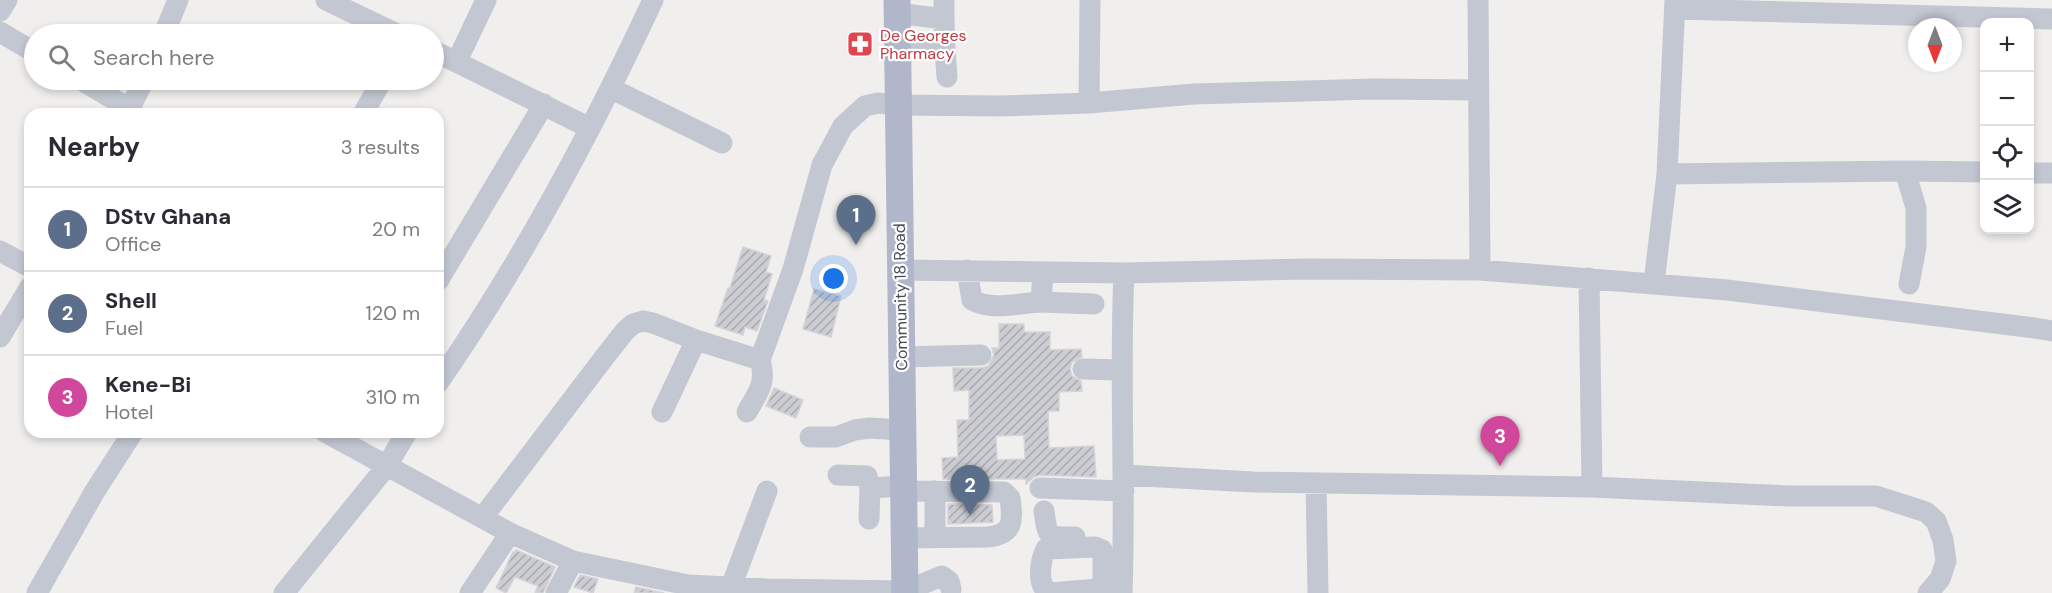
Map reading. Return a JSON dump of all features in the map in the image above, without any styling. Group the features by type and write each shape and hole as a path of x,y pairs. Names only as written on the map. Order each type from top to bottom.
{"main road":[{"name":"Community 18 Road","path":"897,7 905,592"}],"street":[{"path":"0,11 6,0"},
{"path":"168,24 178,0"},
{"path":"326,0 376,24"},
{"path":"457,61 486,0"},
{"path":"444,374 513,268 562,182 612,88 653,0"},
{"path":"1089,103 1090,0"},
{"path":"1478,0 1480,270"},
{"path":"1654,283 1667,174 1675,5 2052,19"},
{"path":"897,7 944,9 947,77"},
{"path":"0,32 24,46"},
{"path":"898,48 945,49"},
{"path":"444,55 590,128"},
{"path":"612,88 722,143"},
{"path":"747,412 762,385 760,360 793,270 822,165 843,126 865,106 878,103 898,105 1089,103 1194,94 1374,88 1478,90"},
{"path":"96,90 124,108"},
{"path":"130,108 139,90"},
{"path":"366,108 376,90"},
{"path":"444,271 544,104"},
{"path":"1905,171 1916,208 1916,247 1909,284"},
{"path":"1667,174 1980,172"},
{"path":"2034,173 2052,173"},
{"path":"0,251 24,264"},
{"path":"899,270 1124,273 1309,269 1480,270 1654,283 1812,300 2052,331"},
{"path":"967,270 969,293 972,300 988,306 1041,302 1094,304"},
{"path":"1041,302 1043,272"},
{"path":"1116,589 1124,538 1120,370 1124,273"},
{"path":"1590,278 1592,487"},
{"path":"0,337 24,297"},
{"path":"483,517 608,352 633,324 643,321 653,323 696,340 760,360"},
{"path":"662,412 696,340"},
{"path":"901,357 981,355"},
{"path":"1083,369 1120,370"},
{"path":"810,437 836,438 855,430 869,428 902,430"},
{"path":"37,593 95,491 130,438"},
{"path":"335,438 510,533 573,561 687,589 731,587 767,591 905,592 942,576 949,581 951,589"},
{"path":"284,593 386,467 403,438"},
{"path":"838,475 867,476 870,488 869,519"},
{"path":"1040,488 1205,481 1465,487 1592,487 1876,496 1926,512 1936,521 1943,540 1946,561 1940,579 1928,593"},
{"path":"1316,483 1318,593"},
{"path":"870,488 1004,492 1010,498 1012,516 1009,527 1001,536 904,538"},
{"path":"731,587 767,491"},
{"path":"935,491 935,538"},
{"path":"1044,511 1047,529 1050,535 1055,537 1124,538"},
{"path":"470,593 510,533"},
{"path":"556,593 573,561"}],"building":[{"path":"743,247 771,256 766,272 772,274 764,300 768,301 757,331 745,327 743,335 715,326"},
{"path":"814,289 841,296 831,337 803,329"},
{"path":"999,324 1024,324 1024,332 1050,332 1050,350 1081,349 1082,357 1072,362 1070,369 1072,376 1081,381 1082,391 1059,392 1059,411 1048,411 1049,448 1094,446 1096,477 1040,475 1026,484 1026,479 943,479 942,458 958,457 957,420 969,420 969,390 954,391 953,368 988,366 994,355 992,348 999,348","holes":["1024,435 1025,459 997,460 996,436"]},
{"path":"774,388 803,400 796,418 766,406"},
{"path":"948,504 992,505 993,522 948,524"},
{"path":"516,550 555,567 543,593 535,593 538,586 515,577 506,593 496,588"},
{"path":"580,575 598,579 593,593 574,587"},
{"path":"636,587 664,593 634,593"}],"place":[{"name":"De Georges Pharmacy","path":"860,44"},
{"name":"DStv Ghana","path":"856,245"},
{"name":"Kene-Bi","path":"1500,466"},
{"name":"Shell","path":"970,515"}]}
